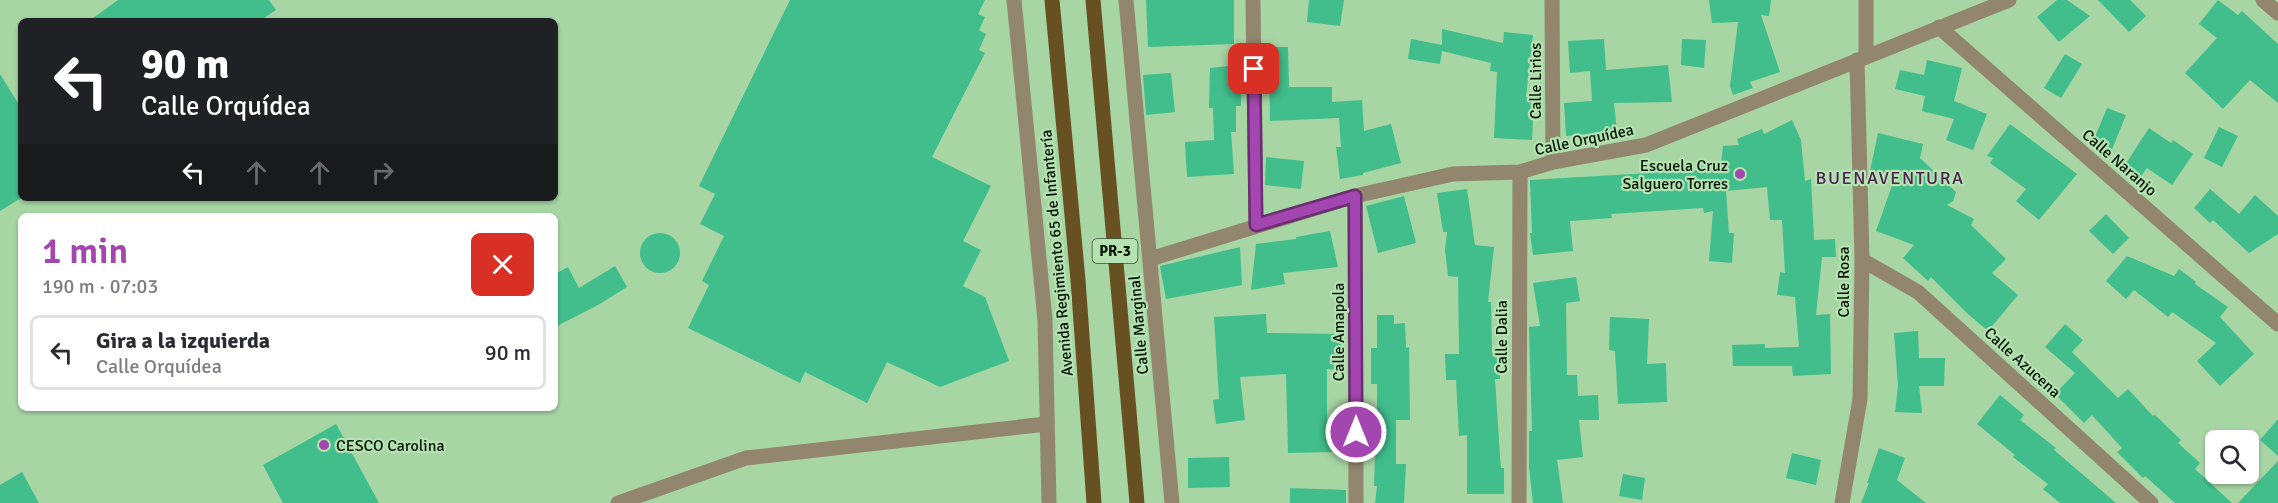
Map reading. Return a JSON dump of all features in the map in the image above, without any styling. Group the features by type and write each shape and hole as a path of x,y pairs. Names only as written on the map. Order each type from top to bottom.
{"main road":[{"name":"Avenida Regimiento 65 de Infantería","path":"1052,0 1078,280 1094,503"},
{"name":"PR-3","path":"1093,0 1137,503"}],"street":[{"path":"1014,0 1045,320 1049,503"},
{"name":"Calle Marginal","path":"1126,0 1172,503"},
{"path":"1253,0 1256,225"},
{"name":"Calle Lirios","path":"1552,0 1553,162"},
{"name":"Calle Rosa","path":"1842,503 1860,399 1862,58 1866,0"},
{"name":"Calle Orquídea","path":"1150,259 1355,196 1453,174 1520,172 1553,162 1647,145 2009,0"},
{"path":"2264,0 2278,13"},
{"name":"Calle Naranjo","path":"1939,27 2278,324"},
{"name":"Calle Dalia","path":"1519,503 1520,172"},
{"name":"Calle Amapola","path":"1355,196 1356,503"},
{"name":"Calle Azucena","path":"1862,260 1918,292 2151,503"},
{"path":"618,503 746,458 1047,424"}],"building":[{"path":"118,0 269,0 276,10 264,18 93,18"},
{"path":"790,0 985,0 978,14 985,17 979,30 986,34 979,50 985,53 932,157 991,186 963,241 981,250 963,286 985,297 1009,361 940,387 887,362 867,403 805,372 800,383 688,328 709,285 702,281 724,236 700,224 715,194 699,186"},
{"path":"1146,0 1234,0 1234,44 1148,47"},
{"path":"1309,0 1344,0 1340,26 1307,22"},
{"path":"1709,0 1771,0 1769,16 1761,15 1780,72 1750,82 1753,88 1733,95 1730,86 1738,22 1712,23"},
{"path":"2057,0 2067,0 2090,16 2059,42 2037,17"},
{"path":"2098,0 2130,0 2146,16 2129,32"},
{"path":"2218,0 2238,15 2242,11 2278,44 2278,103 2250,80 2223,109 2185,73 2217,38 2199,24"},
{"path":"1442,29 1503,43 1504,32 1533,35 1526,97 1534,98 1532,140 1494,138 1497,72 1490,71 1491,63 1442,51 1440,64 1408,59 1411,39 1442,45"},
{"path":"1604,39 1606,70 1668,65 1672,102 1614,103 1617,132 1566,136 1564,103 1592,101 1590,71 1570,73 1568,41"},
{"path":"1682,39 1706,40 1704,68 1681,65"},
{"path":"1269,47 1288,47 1289,87 1332,87 1332,102 1362,100 1364,131 1391,124 1401,163 1363,173 1363,175 1340,179 1336,147 1341,147 1339,118 1270,121"},
{"path":"2065,54 2082,64 2061,98 2044,88"},
{"path":"1927,60 1962,68 1954,101 1987,114 1973,150 1946,140 1954,119 1922,111 1925,96 1895,89 1900,70 1924,75"},
{"path":"1237,65 1238,77 1241,77 1241,106 1236,106 1236,132 1231,132 1234,174 1187,177 1185,142 1214,140 1213,108 1209,108 1210,68"},
{"path":"1171,73 1175,112 1146,115 1143,75"},
{"path":"0,74 18,103 18,200 0,211"},
{"path":"2107,108 2126,115 2111,152 2092,144"},
{"path":"1792,120 1801,140 1805,181 1811,179 1814,240 1835,239 1836,257 1822,257 1816,315 1830,314 1831,374 1793,376 1792,366 1733,366 1732,345 1765,344 1765,348 1799,347 1795,297 1777,295 1780,272 1785,273 1782,220 1770,220 1767,187 1726,191 1729,233 1734,233 1732,263 1709,261 1713,211 1704,213 1703,208 1611,214 1612,218 1570,221 1573,251 1533,255 1530,233 1532,233 1530,180 1700,170 1700,163 1721,164 1723,146 1739,145 1737,139 1762,129 1764,134"},
{"path":"2010,124 2077,174 2039,220 2016,201 2026,189 1990,163 1993,158 1987,156"},
{"path":"2219,127 2238,136 2222,167 2204,158"},
{"path":"2149,128 2171,143 2173,140 2193,154 2172,185 2147,168 2139,179 2123,168"},
{"path":"1878,133 1923,144 1920,158 1956,192 1953,201 1947,205 1974,219 1971,225 2006,259 1992,273 2018,295 1988,331 1931,277 1928,281 1903,258 1914,245 1876,231 1895,177 1870,171"},
{"path":"1266,157 1304,161 1301,189 1265,185"},
{"path":"1467,189 1475,245 1494,247 1488,302 1491,302 1492,353 1500,353 1500,379 1495,379 1501,468 1504,468 1504,494 1467,494 1467,435 1459,436 1456,380 1446,380 1445,354 1459,354 1458,277 1448,276 1445,250 1447,232 1443,232 1437,193"},
{"path":"2210,189 2239,214 2255,195 2278,216 2278,234 2249,253 2213,220 2210,223 2194,208"},
{"path":"1404,196 1416,243 1378,253 1366,206"},
{"path":"2106,214 2129,238 2113,254 2089,231"},
{"path":"1330,231 1338,267 1283,273 1285,284 1251,290 1256,244 1296,239 1296,237"},
{"path":"660,233 668,234 674,239 679,245 679,261 674,267 668,272 660,273 652,272 646,267 641,261 640,253 641,245 646,239 652,234"},
{"path":"1240,247 1242,285 1166,299 1160,266"},
{"path":"2127,256 2174,276 2179,269 2196,282 2195,284 2228,307 2220,317 2254,354 2220,386 2197,361 2216,343 2172,312 2168,317 2134,290 2126,299 2106,281"},
{"path":"615,266 627,287 558,325 558,272 568,267 579,288"},
{"path":"1576,277 1580,301 1566,303 1567,375 1577,375 1578,396 1598,395 1599,420 1579,420 1583,457 1557,460 1563,503 1533,503 1529,467 1529,431 1532,431 1529,327 1540,326 1533,283"},
{"path":"1266,314 1267,333 1342,334 1340,370 1327,369 1327,420 1331,420 1332,452 1288,453 1286,374 1240,377 1245,420 1216,424 1213,400 1219,399 1214,317"},
{"path":"1377,315 1394,315 1394,324 1405,323 1406,348 1409,347 1410,420 1396,420 1396,464 1406,464 1404,503 1375,503 1377,486 1374,486 1373,434 1377,434 1377,384 1371,384 1371,348 1377,348"},
{"path":"1610,317 1649,319 1647,364 1666,363 1667,402 1618,404 1615,351 1609,350"},
{"path":"2065,324 2083,340 2072,352 2118,398 2128,389 2153,416 2155,415 2181,440 2178,443 2200,463 2195,469 2205,478 2205,484 2211,484 2232,503 2175,503 2145,476 2143,478 2117,452 2122,448 2092,415 2084,423 2055,394 2075,373 2045,347"},
{"path":"1918,331 1919,358 1945,358 1944,386 1919,386 1922,413 1895,412 1898,386 1894,333"},
{"path":"2000,395 2024,415 2020,420 2056,448 2054,450 2116,503 2060,503 2043,489 2048,484 2013,457 2015,455 1977,424"},
{"path":"2278,419 2278,456 2260,440"},
{"name":"CESCO Carolina","path":"336,424 379,503 283,503 263,465"},
{"path":"1879,448 1905,458 1897,480 1926,503 1861,503"},
{"path":"1792,453 1821,460 1816,485 1786,478"},
{"path":"1229,457 1230,487 1188,488 1188,458"},
{"path":"2278,461 2278,503 2238,503 2256,484 2259,484 2259,481"},
{"path":"22,472 39,503 0,503 0,485"},
{"path":"1623,474 1645,478 1642,500 1619,496"},
{"path":"1290,488 1346,490 1346,503 1290,503"}],"place":[{"name":"Escuela Cruz Salguero Torres","path":"1740,174"},
{"name":"CESCO Carolina","path":"324,445"}],"district":[{"name":"BUENAVENTURA","path":"1890,178"}],"route":[{"path":"1254,69 1256,225 1355,196 1356,432"}]}
